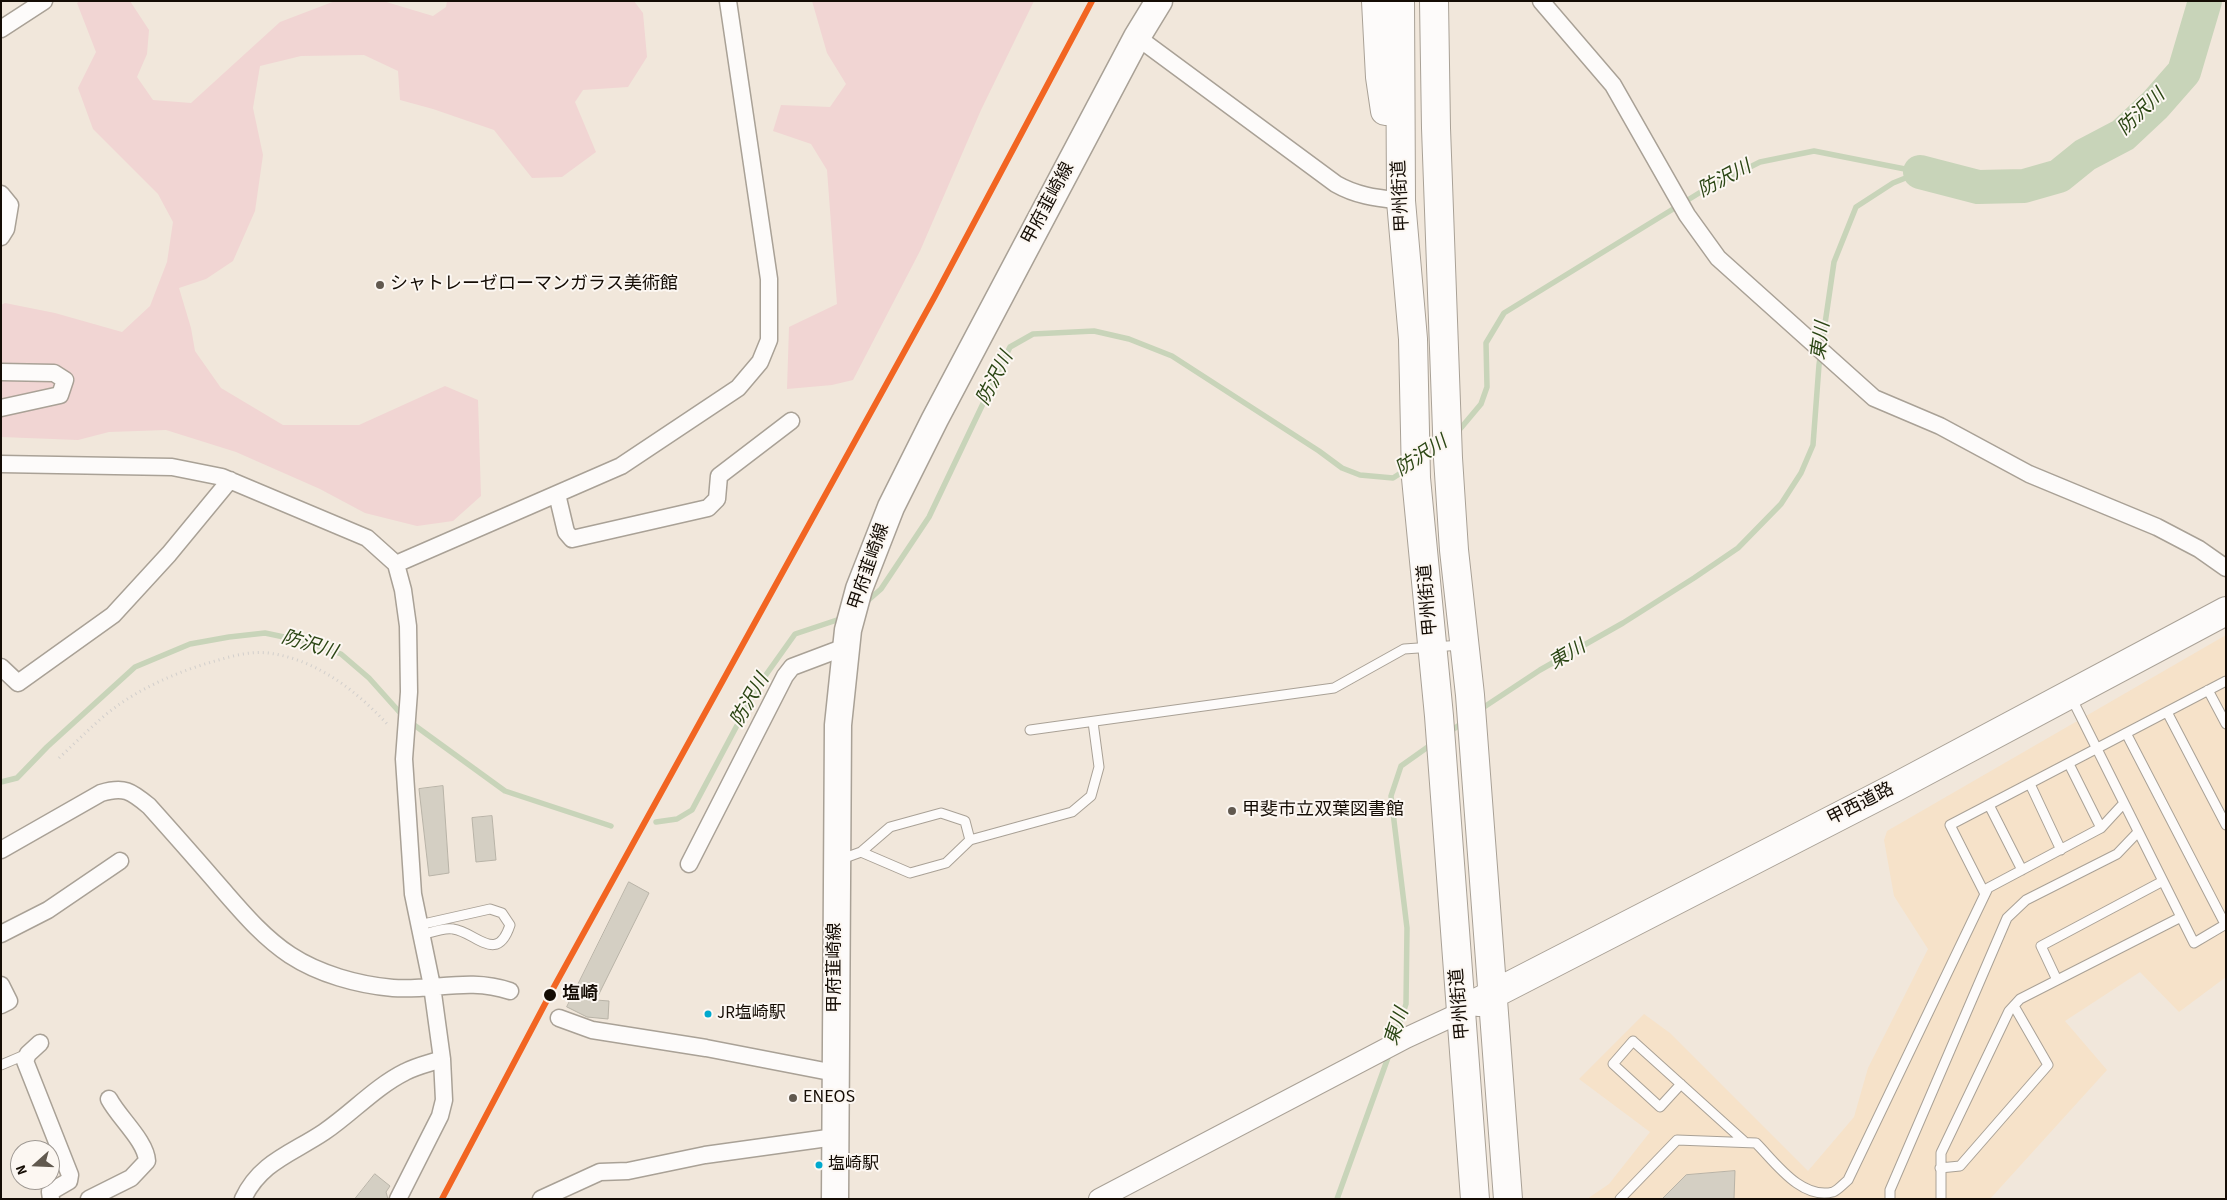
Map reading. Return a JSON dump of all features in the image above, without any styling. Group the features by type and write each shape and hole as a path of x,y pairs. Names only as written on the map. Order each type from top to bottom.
{"highway":[{"path":"1376,1 1380,77 1401,201"},
{"name":"甲州街道","path":"1400,1 1401,201 1413,340 1416,478 1434,648 1475,1199"},
{"name":"甲州街道","path":"1434,1 1445,419 1470,695 1472,743 1508,1199"},
{"path":"1441,295 1448,237 1450,1"},
{"name":"甲西道路","path":"1462,1012 1493,993 1894,788 2226,611"}],"main road":[{"name":"甲府韮崎線","path":"835,1199 838,725 847,638 859,589 891,507 935,419 1137,37 1159,1"}],"street":[{"path":"1,29 44,1"},
{"path":"396,564 621,466 738,388 760,362 769,340 769,279 728,1"},
{"path":"1541,1 1613,85 1687,215 1718,258 1811,344 1874,398 1940,426 2029,474 2157,527 2199,549 2226,568"},
{"path":"1137,37 1336,184 1351,193 1401,201"},
{"path":"1,194 10,205 6,229 1,236"},
{"path":"1,372 54,373 66,380 60,395 1,408"},
{"path":"557,494 566,532 572,539 708,508 716,498 719,476 791,421"},
{"path":"1,464 172,467 230,480 367,538 396,564 403,590 408,626 408,692 405,738 413,894 432,986 442,1059 444,1100 440,1116 398,1199"},
{"path":"1,667 18,683 113,615 169,554 230,480"},
{"path":"689,864 785,676 792,667 847,638"},
{"path":"1,850 101,794 116,789 133,792 149,806 263,934 291,956 322,971 355,982 394,988 476,984 495,986 510,991"},
{"path":"1,934 48,910 120,861"},
{"path":"1,985 9,1001 1,1005"},
{"path":"1099,1199 1378,1052 1462,1012"},
{"path":"560,1018 592,1030 697,1046 835,1073"},
{"path":"40,1042 28,1054 25,1061 70,1175 69,1181 50,1192 51,1199"},
{"path":"243,1199 250,1184 264,1168 324,1132 386,1084 406,1072 442,1059"},
{"path":"89,1199 130,1178 147,1161 146,1151 114,1110 109,1099"},
{"path":"541,1199 600,1172 628,1171 705,1155 835,1137"}],"lane":[{"path":"1030,730 1334,688 1404,649 1464,645"},
{"path":"1985,894 1950,825 2226,681"},
{"path":"2208,690 2226,724"},
{"path":"2070,694 2194,944 2225,924 2126,733"},
{"path":"2167,712 2226,825"},
{"path":"861,852 910,873 946,863 970,840 1072,812 1091,796 1099,768 1093,722"},
{"path":"2069,764 2100,828"},
{"path":"2030,784 2061,850"},
{"path":"1620,1199 1677,1140 1756,1143 1797,1185 1808,1192 1820,1194 1834,1192 1848,1180 1988,888 2100,828 2124,803"},
{"path":"1989,805 2022,870"},
{"path":"836,861 861,852 890,826 942,813 965,821 970,840"},
{"path":"1890,1199 1890,1190 2007,918 2026,900 2117,854 2138,832"},
{"path":"2057,980 2041,946 2163,881"},
{"path":"490,909 502,913 510,925 507,936 497,944 484,944 452,928 420,930 490,909"},
{"path":"1941,1199 1940,1153 2009,1011 2020,999 2181,917"},
{"path":"1940,1168 1960,1166 2048,1065 2014,1006"},
{"path":"1681,1084 1660,1107 1613,1064 1633,1041 1681,1084 1745,1142"},
{"path":"1,1065 28,1054"}],"path":[{"path":"59,758 105,715 135,695 173,675 240,654 267,653 299,661 333,676 405,738"}],"shaded area":[{"path":"80,1 130,1 149,30 147,54 137,77 153,100 191,103 280,22 335,1 383,1 433,16 446,7 447,1 634,1 643,13 647,57 628,87 583,90 575,102 596,152 562,177 532,178 494,130 400,100 398,71 364,55 301,56 260,66 253,108 263,155 255,211 233,261 206,279 179,288 191,328 195,351 221,388 283,425 359,425 445,386 478,400 481,496 453,521 417,526 365,513 320,489 236,452 166,430 109,432 78,440 1,437 1,305 5,303 55,313 122,332 150,306 167,262 173,222 158,194 93,129 78,88 96,52 77,3"},
{"path":"812,1 1034,1 981,110 920,251 853,380 832,385 787,389 789,327 837,304 827,170 811,144 773,131 781,105 830,107 846,84 827,53"},
{"path":"2226,635 2226,977 2179,1012 2140,972 2065,1021 2107,1070 1990,1199 1587,1199 1609,1184 1650,1132 1579,1079 1644,1014 1670,1033 1808,1171 1854,1117 1868,1068 1928,949 1894,896 1884,840 1887,831"}],"building":[{"path":"443,786 449,873 429,876 419,789"},
{"path":"492,816 496,860 476,862 472,818"},
{"path":"629,882 649,893 596,1000 609,1001 608,1019 587,1017 567,1007"},
{"path":"1735,1171 1734,1199 1662,1199 1686,1175"},
{"path":"375,1174 390,1186 386,1192 388,1199 355,1199"}],"waterway":[{"name":"防沢川","path":"1920,172 1978,187 2024,186 2059,176 2085,155 2123,135 2155,105 2184,72 2205,1"},
{"name":"防沢川","path":"1455,435 1481,404 1487,387 1486,343 1504,313 1704,190 1760,162 1814,151 1920,172"},
{"name":"東川","path":"1478,711 1540,670 1623,623 1738,548 1781,504 1801,473 1813,445 1819,365 1834,262 1856,207 1893,183 1918,173"},
{"name":"防沢川","path":"865,603 881,589 929,517 1010,347 1033,334 1094,331 1129,339 1172,356 1319,451 1342,468 1360,475 1393,478 1407,469"},
{"name":"防沢川","path":"656,822 677,819 692,810 758,686 795,634 843,618"},
{"name":"防沢川","path":"1,782 17,778 47,747 135,667 190,644 229,637 265,633 303,641 341,654 369,678 403,716"},
{"name":"東川","path":"1448,733 1465,721"},
{"name":"防沢川","path":"410,722 505,791 611,826"},
{"name":"東川","path":"1395,1037 1406,1004 1407,928 1391,796 1401,766 1432,744"},
{"name":"東川","path":"1337,1199 1390,1052"}],"transit line":[{"path":"442,1199 555,985 935,296 1092,1"}],"place":[{"name":"シャトレーゼローマンガラス美術館","path":"380,285"},
{"name":"甲斐市立双葉図書館","path":"1232,811"},
{"name":"塩崎","path":"550,995"},
{"name":"JR塩崎駅","path":"708,1014"},
{"name":"ENEOS","path":"793,1098"},
{"name":"塩崎駅","path":"819,1165"}]}
